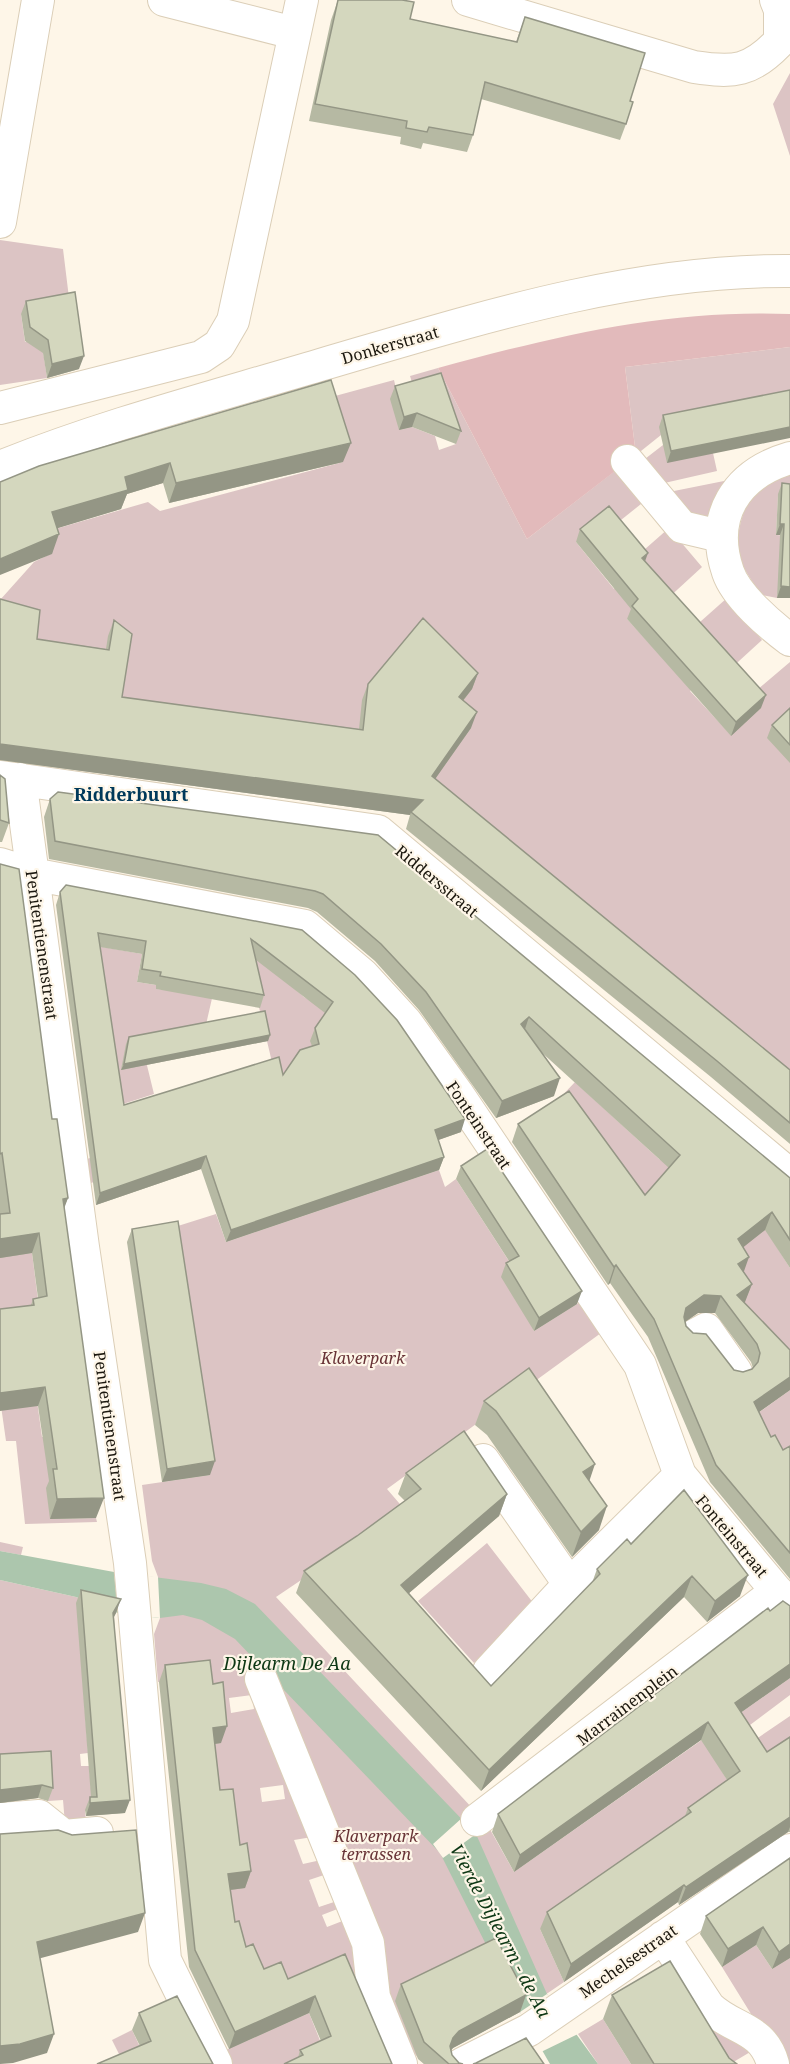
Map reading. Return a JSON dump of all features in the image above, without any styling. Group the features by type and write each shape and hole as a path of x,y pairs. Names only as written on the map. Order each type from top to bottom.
{"street":[{"path":"0,222 38,0"},
{"path":"164,0 294,33"},
{"path":"0,408 201,357 219,345 233,321 302,0"},
{"path":"468,0 694,67 721,71 747,67 763,59 780,41 780,10 776,0"},
{"name":"Donkerstraat","path":"0,467 50,447 129,421 461,325 591,291 659,278 790,271"},
{"path":"790,458 774,463 745,480 726,510 720,536 728,574 750,604 772,627 790,640"},
{"path":"627,461 682,527 720,536"},
{"name":"Penitentienenstraat","path":"10,778 32,874 132,1574 165,1960 216,2064"},
{"name":"Riddersstraat","path":"10,778 378,831 790,1175"},
{"name":"Fonteinstraat","path":"0,864 32,874 305,926 363,975 406,1022 648,1360 681,1475 783,1599"},
{"path":"695,1335 706,1329 736,1372"},
{"path":"472,1445 570,1585"},
{"path":"489,1671 570,1585 681,1475"},
{"name":"Marrainenplein","path":"477,1820 783,1599"},
{"path":"261,1679 368,1943 374,1997 401,2064"},
{"path":"0,1820 39,1816 64,1836 152,1829"},
{"name":"Mechelsestraat","path":"462,2064 529,2030 790,1850"},
{"path":"663,1937 709,2007 718,2016 756,2034 773,2064"}],"green space":[{"path":"790,73 790,156 773,104"},
{"path":"0,240 63,249 70,306 21,314 25,342 36,341 43,351 47,378 0,385"},
{"path":"790,347 790,402 661,435 636,455 625,367"},
{"path":"438,368 527,539 620,467 646,500 611,528 576,542 614,589 636,557 669,528 702,567 665,601 627,619 670,666 691,630 727,598 762,640 727,672 719,663 690,691 731,735 750,696 790,662 790,1091 357,746 99,693 56,669 0,600 34,562 52,553 45,532 148,502 160,511 343,462 324,399 394,380 398,397 399,430 412,427 435,436 439,450 456,444 415,392 410,376"},
{"path":"663,445 713,453 717,471 660,484 641,462"},
{"path":"790,473 790,495 778,495 776,535 790,536 777,598 762,595 744,568 738,549 739,528 746,508 757,491 767,483"},
{"path":"724,481 726,489 713,516 697,522 664,493"},
{"path":"244,944 304,997 420,1067 91,1183 87,1159 280,1096"},
{"path":"92,945 142,954 137,982 156,985 156,989 213,994 205,1029 141,1041 154,1094 123,1104"},
{"path":"575,1082 659,1159 743,1211 766,1230 790,1268 790,1375 639,1213 557,1101"},
{"name":"Klaverpark","path":"439,1170 445,1187 456,1179 514,1269 534,1331 580,1302 601,1333 387,1489 405,1510 276,1597 487,1824 514,1872 790,1678 790,1695 738,1734 746,1746 790,1716 790,1750 718,1765 743,1806 540,1929 564,1982 520,2012 490,1955 424,2064 339,1971 257,1986 222,1891 245,1887 214,1807 204,1677 158,1682 154,1634 160,1618 158,1577 152,1561 142,1485 210,1475 127,1242 216,1214 226,1242","holes":["252,1695 254,1709 231,1713 229,1698","283,1785 285,1799 262,1802 260,1788","312,1837 321,1860 303,1864 294,1840","327,1874 337,1901 319,1907 309,1880","340,1908 345,1920 327,1927 322,1915"]},
{"path":"0,1210 6,1256 32,1253 40,1316 37,1401 42,1437 55,1435 50,1488 50,1519 96,1518 97,1522 25,1524 16,1441 6,1441 0,1399"},
{"path":"790,1390 790,1500 740,1426"},
{"path":"0,1542 23,1547 21,1555 0,1551"},
{"path":"487,1543 534,1604 474,1663 418,1601"},
{"path":"0,1580 76,1597 118,1613 77,1604 88,1753 80,1754 81,1766 89,1766 93,1810 85,1811 86,1821 65,1824 63,1800 48,1801 0,1767"},
{"path":"756,1945 772,1969 790,1958 790,2064 782,2064 722,1967"},
{"path":"695,2004 757,2048 730,2064"},
{"path":"309,2013 325,2053 300,2064 233,2064 226,2050"},
{"path":"603,2019 631,2064 598,2064 578,2034"},
{"path":"132,2030 148,2064 124,2064 112,2040"}],"shaded area":[{"path":"744,314 790,314 790,347 625,367 636,455 527,539 438,368 525,345 655,320"}],"water":[{"path":"0,1551 114,1572 201,1583 226,1589 255,1604 476,1834 547,1994 598,2064 550,2064 520,2012 440,1853 235,1639 202,1620 183,1615 160,1618 118,1613 76,1597 0,1580"}],"pier":[{"path":"114,1572 158,1577 160,1618 118,1613"},
{"path":"462,1818 476,1834 443,1858 433,1844"},
{"path":"547,1994 578,2034 541,2052 520,2012"}],"building":[{"path":"338,0 414,2 410,19 517,42 525,17 645,53 630,101 633,102 626,124 485,82 473,135 429,127 427,132 406,128 407,121 315,104"},
{"path":"75,292 84,356 52,364 48,340 30,327 26,301"},
{"path":"441,373 461,431 417,413 404,417 395,386"},
{"path":"331,380 351,443 176,483 170,463 125,477 128,490 52,512 59,534 0,559 0,482 39,466"},
{"path":"790,390 790,427 671,451 663,415"},
{"path":"782,483 790,484 790,587 781,586 784,524 780,524"},
{"path":"609,506 648,553 642,558 766,695 736,722 632,606 638,599 580,529"},
{"path":"0,599 40,610 37,639 109,650 114,620 132,634 122,697 363,730 368,684 423,618 478,673 459,697 477,712 432,776 790,1070 790,1123 411,812 423,800 0,744"},
{"path":"790,708 790,745 772,725"},
{"path":"0,775 5,779 9,823 0,820"},
{"path":"58,792 378,835 790,1178 790,1240 772,1212 738,1239 749,1257 738,1264 752,1284 737,1295 790,1350 790,1377 754,1402 771,1437 775,1435 783,1450 790,1446 790,1553 716,1465 654,1319 616,1265 614,1267 518,1124 569,1091 645,1195 680,1155 529,1017 521,1024 560,1078 502,1101 426,992 381,944 323,894 55,841 50,799","holes":["704,1295 721,1296 757,1344 760,1353 758,1362 752,1369 743,1372 734,1370 706,1334 693,1333 686,1326 684,1317 686,1308"]},
{"path":"0,864 19,869 52,1119 57,1119 68,1198 63,1199 104,1498 57,1499 53,1469 57,1469 45,1387 0,1393 0,1309 34,1305 33,1299 47,1296 39,1233 0,1239 0,1214 10,1213 2,1153 0,1154"},
{"path":"66,885 302,930 355,975 397,1020 465,1119 435,1130 444,1157 231,1230 206,1156 100,1193 60,892","holes":["98,933 146,941 142,969 161,972 160,976 264,995 251,939 333,1002 315,1028 319,1044 300,1050 283,1075 279,1057 124,1105"]},
{"path":"265,1011 270,1035 124,1064 129,1037"},
{"path":"487,1149 582,1291 539,1318 506,1263 519,1256 461,1166"},
{"path":"178,1221 215,1461 167,1469 132,1229"},
{"path":"529,1368 595,1464 583,1472 607,1506 581,1532 496,1411 484,1401"},
{"path":"464,1431 507,1494 401,1585 491,1686 600,1574 597,1569 627,1539 631,1544 684,1490 748,1575 715,1601 692,1576 489,1770 304,1571 421,1489 406,1473"},
{"path":"81,1590 121,1599 113,1613 130,1800 90,1803 90,1797 97,1797"},
{"path":"783,1601 790,1606 790,1664 735,1703 767,1752 790,1737 790,1817 686,1887 684,1885 571,1964 547,1912 691,1812 688,1808 740,1771 708,1722 520,1855 498,1814 768,1608 770,1611"},
{"path":"210,1660 213,1684 223,1682 227,1726 213,1728 220,1790 233,1789 240,1845 247,1843 251,1871 228,1874 235,1922 239,1921 246,1947 253,1944 264,1969 281,1962 288,1979 345,1954 392,2064 284,2064 303,2055 300,2050 331,2036 315,1996 235,2032 195,1950 165,1665"},
{"path":"51,1751 53,1788 42,1785 0,1790 0,1754"},
{"path":"58,1830 72,1835 136,1830 145,1913 37,1942 54,2034 20,2044 0,2046 0,1834"},
{"path":"790,1858 790,1944 779,1952 763,1927 728,1949 706,1916"},
{"path":"496,1938 526,1995 459,2031 450,2046 452,2055 463,2064 449,2064 424,2042 401,1984"},
{"path":"670,1961 729,2058 737,2064 654,2064 612,1995"},
{"path":"177,1996 213,2064 97,2064 151,2041 139,2013"},
{"path":"526,2038 544,2064 473,2064 476,2063"}],"district":[{"name":"Ridderbuurt","path":"131,795"}],"water label":[{"name":"Dijlearm De Aa","path":"287,1664"},
{"name":"Vierde Dijlearm - de Aa","path":"500,1931"}],"park label":[{"name":"Klaverpark terrassen","path":"376,1845"}]}
